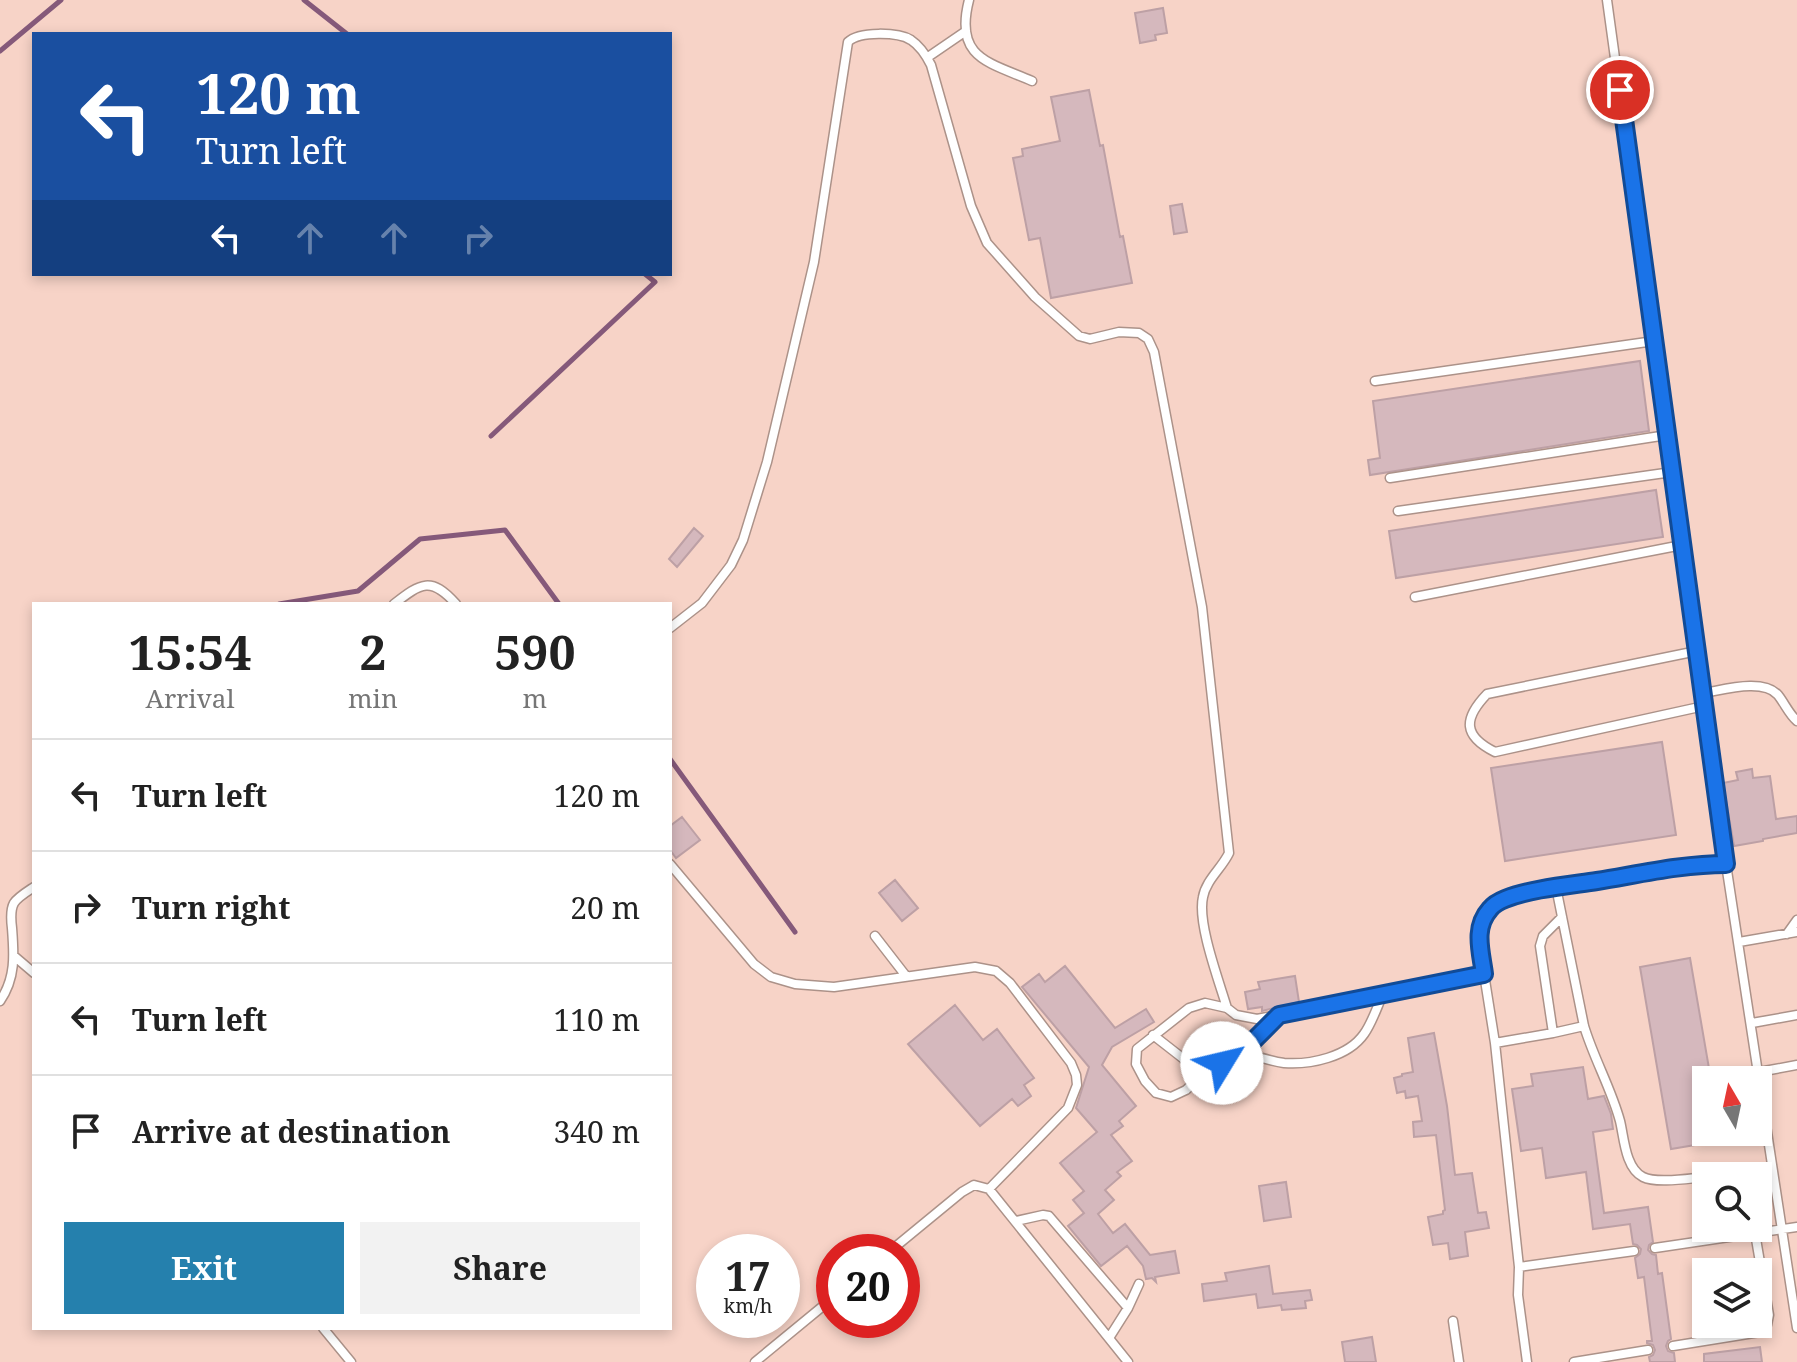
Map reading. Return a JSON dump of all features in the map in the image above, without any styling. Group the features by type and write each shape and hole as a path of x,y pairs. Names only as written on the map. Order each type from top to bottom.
{"lane":[{"path":"969,0 964,17 971,50 985,61 1032,81"},
{"path":"1607,0 1726,864 1758,1066"},
{"path":"928,57 966,31"},
{"path":"672,626 702,603 731,565 743,540 767,462 814,262 848,42 861,34 909,38 928,57 971,206 987,243 1035,297 1079,336 1090,339 1119,332 1139,333 1148,339 1154,352 1202,607 1229,853 1203,896 1203,914 1208,944 1227,1008"},
{"path":"1375,381 1654,341"},
{"path":"1390,478 1667,435"},
{"path":"1398,511 1672,472"},
{"path":"1415,597 1682,545"},
{"path":"397,602 410,592 431,585 440,588 454,602"},
{"path":"1697,651 1487,694 1477,704 1470,719 1472,735 1495,752 1704,706"},
{"path":"1703,693 1746,686 1766,687 1776,693 1797,721"},
{"path":"1527,1362 1495,1043 1478,936 1482,920 1492,906 1507,898 1556,887 1705,864 1726,864"},
{"path":"672,866 754,964 771,977 795,984 834,987 975,967 996,971 1010,983 1071,1063 1077,1085 1068,1108 989,1189"},
{"path":"1556,887 1584,1026 1613,1100 1633,1167 1643,1177 1659,1180 1692,1178"},
{"path":"0,1001 13,974 11,915 14,903 32,889"},
{"path":"1553,1033 1540,946 1543,936 1562,917"},
{"path":"1739,942 1792,933 1797,920"},
{"path":"875,936 906,976"},
{"path":"14,956 32,971"},
{"path":"1279,1015 1242,1052 1171,1097 1156,1093 1136,1064 1137,1049 1189,1008 1205,1003 1257,1019 1484,974"},
{"path":"1242,1052 1282,1063 1333,1057 1363,1035 1383,994"},
{"path":"1752,1023 1797,1015"},
{"path":"1495,1043 1584,1026"},
{"path":"1153,1035 1203,1074"},
{"path":"1772,1070 1797,1065"},
{"path":"1769,1146 1797,1328"},
{"path":"911,1234 974,1185 989,1189 1128,1362"},
{"path":"1016,1221 1049,1216 1128,1308"},
{"path":"1772,1230 1797,1227"},
{"path":"1655,1248 1695,1242"},
{"path":"1673,1346 1760,1332 1767,1325 1769,1315 1757,1242"},
{"path":"1519,1267 1634,1251"},
{"path":"1109,1338 1139,1284"},
{"path":"755,1362 816,1312"},
{"path":"1453,1321 1459,1362"},
{"path":"325,1330 351,1362"},
{"path":"1574,1362 1648,1350"}],"shaded area":[{"path":"0,0 1797,0 1797,1362 0,1362"}],"building":[{"path":"1163,8 1167,33 1155,35 1156,40 1140,43 1135,13"},
{"path":"1089,90 1132,283 1051,298 1040,238 1029,240 1013,158 1023,156 1022,149 1060,141 1051,97"},
{"path":"1182,204 1187,232 1174,234 1170,206"},
{"path":"1640,361 1649,431 1370,475 1368,460 1380,458 1373,401"},
{"path":"1656,490 1663,537 1396,578 1389,531"},
{"path":"694,528 703,536 677,567 669,559"},
{"path":"1662,742 1676,835 1505,861 1491,768"},
{"path":"1752,769 1753,778 1770,776 1776,819 1797,816 1797,833 1734,846 1723,783 1738,780 1736,772"},
{"path":"682,817 700,840 676,858 672,853 672,824"},
{"path":"895,880 918,908 902,921 879,893"},
{"path":"1690,958 1709,1066 1692,1066 1692,1146 1671,1149 1640,967"},
{"path":"1065,966 1115,1028 1146,1009 1154,1022 1112,1047 1102,1065 1136,1106 1119,1121 1123,1126 1111,1135 1132,1161 1117,1172 1121,1176 1105,1190 1114,1200 1098,1214 1113,1233 1125,1224 1150,1255 1175,1251 1179,1273 1155,1277 1156,1282 1152,1278 1146,1279 1143,1266 1127,1246 1101,1266 1068,1226 1084,1213 1073,1200 1084,1191 1060,1163 1097,1132 1076,1108 1089,1067 1022,987 1039,974 1045,982"},
{"path":"1295,976 1299,1002 1262,1011 1262,1007 1248,1009 1245,992 1260,989 1258,982"},
{"path":"955,1005 983,1040 997,1029 1034,1078 1024,1085 1031,1096 1018,1106 1012,1099 980,1126 908,1044"},
{"path":"1434,1033 1455,1175 1472,1173 1478,1213 1486,1212 1489,1228 1465,1232 1468,1256 1450,1259 1448,1243 1433,1245 1428,1217 1443,1214 1445,1210 1436,1135 1414,1137 1413,1122 1422,1121 1418,1096 1406,1098 1405,1091 1397,1093 1394,1078 1413,1072 1408,1038"},
{"path":"1583,1067 1588,1099 1604,1096 1611,1114 1613,1129 1593,1132 1604,1213 1648,1207 1653,1242 1648,1250 1656,1255 1658,1274 1662,1273 1671,1339 1666,1346 1668,1351 1674,1353 1675,1362 1650,1362 1649,1357 1655,1350 1653,1345 1647,1343 1652,1341 1644,1277 1638,1278 1635,1258 1641,1249 1633,1244 1630,1224 1593,1229 1586,1172 1546,1178 1542,1148 1521,1151 1512,1089 1533,1086 1531,1074"},
{"path":"1286,1182 1291,1217 1264,1221 1259,1186"},
{"path":"1269,1266 1273,1294 1310,1290 1312,1300 1305,1301 1306,1308 1282,1310 1281,1305 1258,1308 1256,1294 1204,1301 1202,1284 1227,1281 1225,1273"},
{"path":"1372,1337 1376,1362 1345,1362 1342,1342"},
{"path":"1760,1347 1762,1362 1704,1362 1704,1354"}],"waterway":[{"path":"0,51 61,0"},
{"path":"304,0 344,32"},
{"path":"491,436 655,282 648,276"},
{"path":"291,602 358,591 420,539 505,530 558,602"},
{"path":"672,762 795,932"}],"route":[{"path":"1222,1063 1242,1052 1279,1015 1484,974 1478,936 1482,920 1492,906 1507,898 1675,868 1726,864 1620,90"}]}
